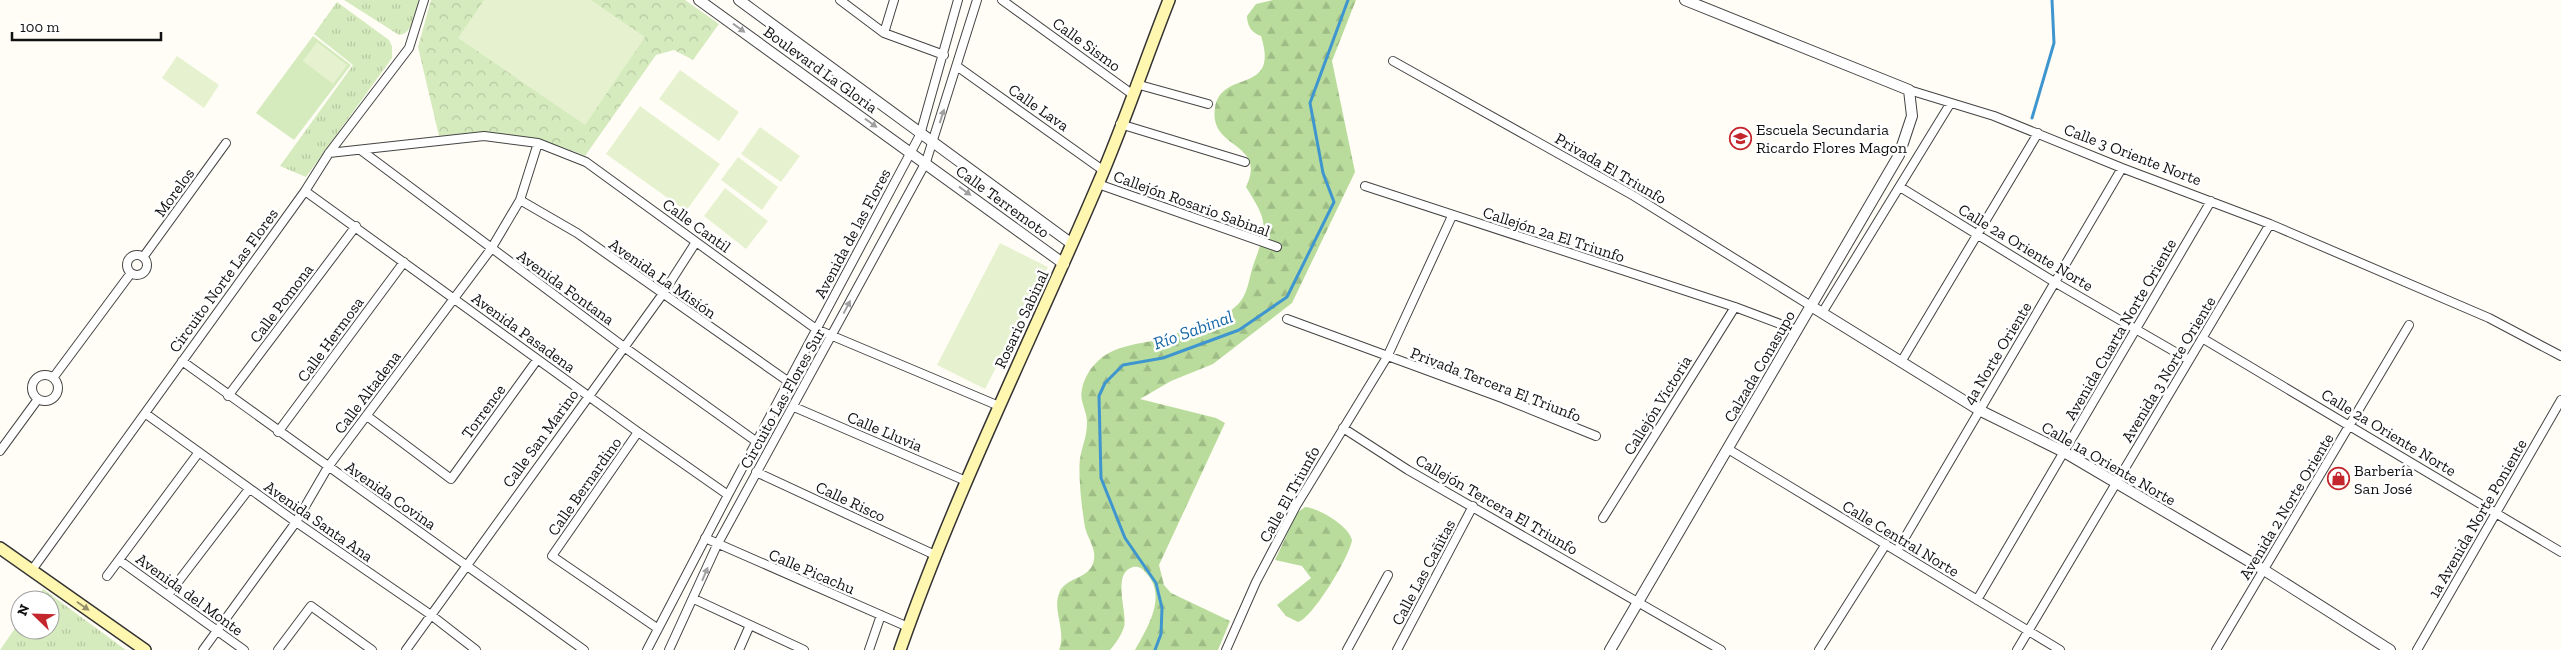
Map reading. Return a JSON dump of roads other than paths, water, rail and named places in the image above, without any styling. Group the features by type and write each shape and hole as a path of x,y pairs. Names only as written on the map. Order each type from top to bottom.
{"main road":[{"name":"Rosario Sabinal","path":"900,650 935,555 966,481 1104,171 1120,124 1169,0"},
{"path":"1,549 145,650"}],"street":[{"name":"Circuito Norte Las Flores","path":"32,570 305,192 329,153 409,48 424,0"},
{"name":"Boulevard La Gloria","path":"699,0 926,162"},
{"name":"Boulevard La Gloria","path":"739,0 933,144"},
{"path":"840,0 884,33 944,55"},
{"path":"884,33 894,0"},
{"path":"911,152 920,135 958,0"},
{"name":"Circuito Las Flores Sur","path":"669,650 694,599 717,545 926,162 958,67 977,0"},
{"name":"Calle Sismo","path":"1002,0 1134,89"},
{"name":"Calle 3 Oriente Norte","path":"1685,0 1909,90 1994,116 2122,168 2270,224 2489,318 2561,356"},
{"name":"Privada El Triunfo","path":"1393,61 1634,196 1811,306"},
{"name":"Calle Lava","path":"958,67 1104,171"},
{"path":"1134,89 1208,104"},
{"name":"Calzada Conasupo","path":"1610,650 1900,155 1912,116 1909,90"},
{"path":"1822,313 1950,104"},
{"path":"1120,124 1245,162"},
{"path":"1901,362 2038,133"},
{"name":"Calle Cantil","path":"329,153 362,151 432,140 484,136 538,143 586,162 816,329 832,334 999,406"},
{"name":"Morelos","path":"144,256 226,143"},
{"name":"Calle Altadena","path":"203,650 296,522 328,467 491,249 520,200 538,143"},
{"name":"Calle Terremoto","path":"933,144 1072,244"},
{"name":"Avenida Fontana","path":"362,151 491,249 757,442"},
{"name":"Avenida de las Flores","path":"704,538 911,152"},
{"name":"Calle Terremoto","path":"926,162 1064,264"},
{"name":"4a Norte Oriente","path":"1897,551 1978,410 2056,283 2122,168"},
{"name":"Callejón Rosario Sabinal","path":"1098,184 1277,248"},
{"name":"Callejón 2a El Triunfo","path":"1365,186 1734,307 1796,330"},
{"name":"Calle 2a Oriente Norte","path":"1900,187 2056,283 2137,328 2189,360"},
{"name":"Avenida Pasadena","path":"305,192 356,226 537,360 728,494"},
{"name":"Avenida La Misión","path":"520,200 577,234 789,382"},
{"name":"Avenida Cuarta Norte Oriente","path":"1977,600 2211,201"},
{"name":"Calle El Triunfo","path":"1226,650 1256,582 1296,506 1387,358 1452,216"},
{"name":"Avenida 3 Norte Oriente","path":"2017,650 2270,224"},
{"name":"Calle Pomona","path":"228,396 356,226"},
{"name":"Calle San Marino","path":"406,650 465,565 662,295 696,242"},
{"path":"137,254 144,256 147,262 146,270 141,274 131,273 127,267 128,260 137,254"},
{"name":"Calle Hermosa","path":"278,432 404,262"},
{"path":"53,378 131,273"},
{"name":"Calle 1a Oriente Norte","path":"1811,306 1978,410 2064,452 2264,570 2390,650"},
{"name":"Callejón Victoria","path":"1603,518 1734,307"},
{"name":"Privada Tercera El Triunfo","path":"1288,320 1387,358 1502,398 1596,436"},
{"name":"Avenida 2 Norte Oriente","path":"2216,650 2409,325"},
{"name":"Calle 2a Oriente Norte","path":"2202,338 2561,552"},
{"name":"Torrence","path":"367,416 450,479 537,360"},
{"name":"Avenida Covina","path":"182,361 278,432 584,650"},
{"path":"44,376 53,378 58,385 54,398 46,401 38,399 33,391 36,379 44,376"},
{"path":"0,451 38,399"},
{"name":"1a Avenida Norte Poniente","path":"2417,650 2495,511 2561,400"},
{"name":"Calle Lluvia","path":"794,407 966,481"},
{"name":"Avenida Santa Ana","path":"146,414 249,489 431,615 476,650"},
{"name":"Callejón Tercera El Triunfo","path":"1344,428 1408,470 1639,601 1721,650"},
{"name":"Calle Bernardino","path":"638,432 552,556 657,628"},
{"name":"Calle Central Norte","path":"1728,449 2060,650"},
{"path":"107,576 199,452"},
{"name":"Calle Risco","path":"756,472 935,555"},
{"path":"168,595 249,489"},
{"name":"Calle Las Cañitas","path":"1397,650 1473,506"},
{"path":"647,650 704,538"},
{"name":"Calle Picachu","path":"704,538 908,627"},
{"path":"1819,650 1886,544"},
{"name":"Avenida del Monte","path":"119,560 244,650"},
{"path":"1347,650 1388,575"},
{"path":"694,599 804,650"},
{"path":"278,650 311,606 372,650"},
{"path":"869,650 881,615"},
{"path":"739,650 750,626"}],"waterway":[{"name":"Río Sabinal","path":"1155,650 1161,634 1162,608 1156,583 1125,538 1101,478 1099,396 1105,383 1123,365 1163,358 1239,330 1287,297 1334,202 1323,173 1310,103 1348,0"},
{"path":"2032,118 2054,43 2052,0"}],"place":[{"name":"Escuela Secundaria Ricardo Flores Magon","path":"1740,138"},
{"name":"Barbería San José","path":"2338,479"}]}
